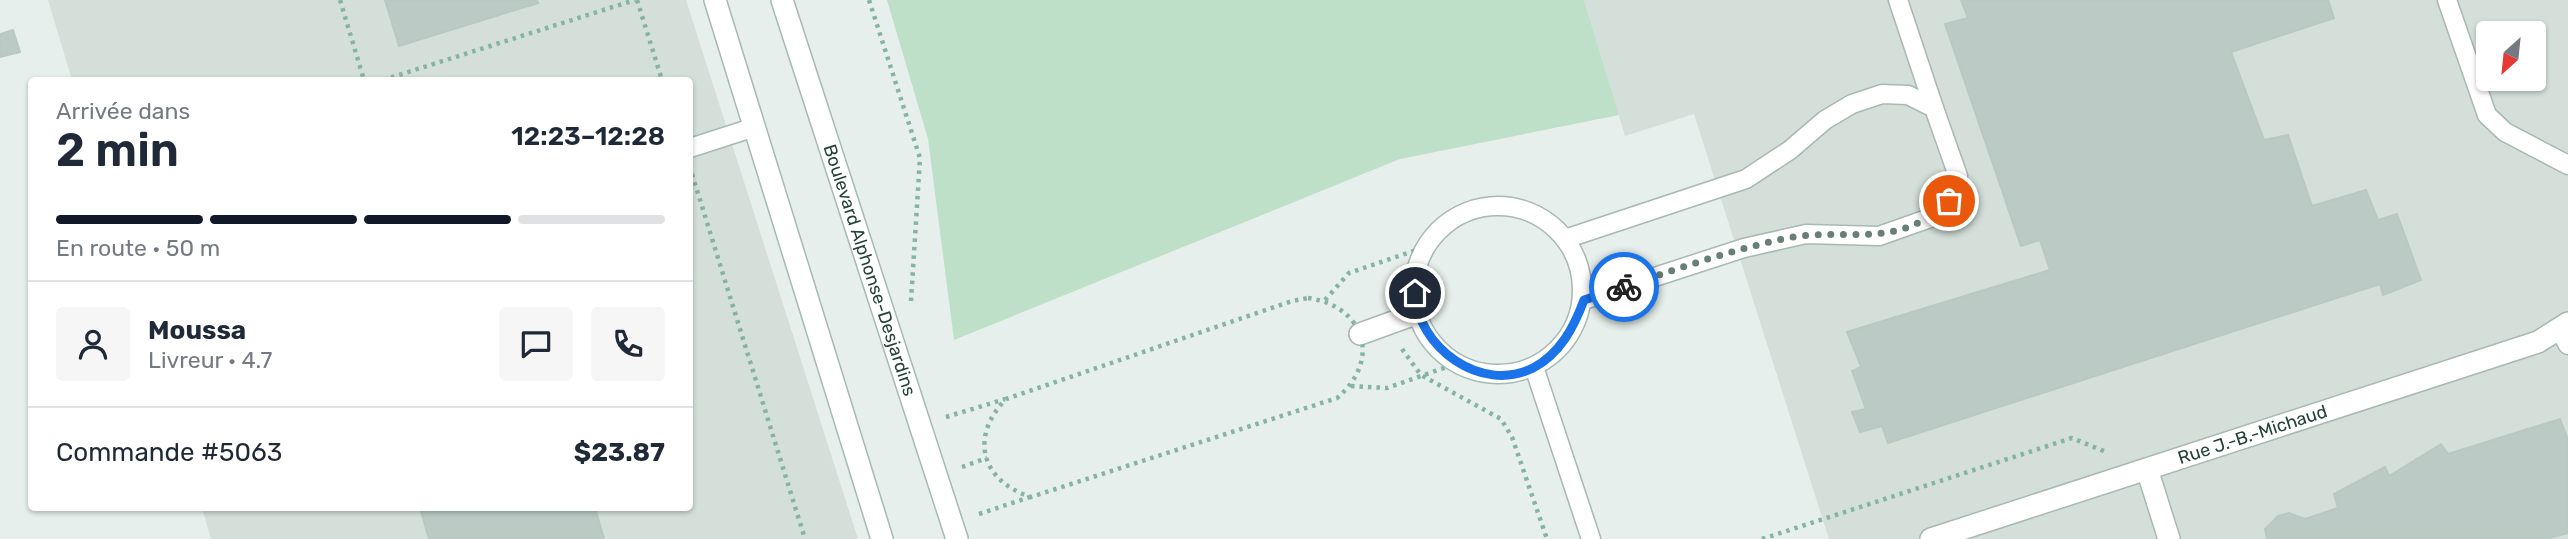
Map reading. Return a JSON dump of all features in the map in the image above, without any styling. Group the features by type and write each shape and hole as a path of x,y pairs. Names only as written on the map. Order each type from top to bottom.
{"main road":[{"path":"715,0 882,539"},
{"name":"Boulevard Alphonse-Desjardins","path":"782,0 953,531"},
{"path":"1360,334 1418,313"},
{"name":"Rue J.-B.-Michaud","path":"1931,539 2565,332"},
{"path":"2147,469 2169,539"}],"lane":[{"path":"1584,300 1744,248 1806,234 1879,236 1930,218 1949,201 1958,176 1898,0"},
{"path":"2447,0 2487,115 2505,132 2568,165"},
{"path":"1565,239 1746,179 1790,150 1825,120 1852,104 1882,94 1908,95 1934,107"},
{"path":"693,147 755,127"},
{"path":"1486,206 1514,207 1540,216 1565,239 1581,270 1584,300 1575,324 1562,344 1534,367 1515,374 1468,368 1444,354 1426,333 1418,313 1414,279 1425,247 1437,230 1460,214 1486,206"},
{"path":"1534,367 1591,539"}],"path":[{"path":"340,0 363,77"},
{"path":"392,77 636,0 661,77"},
{"path":"869,0 920,158 911,306"},
{"path":"693,177 805,539"},
{"path":"1325,300 1349,274 1425,247"},
{"path":"919,426 1292,301 1308,298 1325,300 1340,307 1360,334 1363,352 1360,370 1351,386 1337,398 1031,497 953,531"},
{"path":"1395,321 1402,349 1422,375 1501,419 1511,437 1546,539"},
{"path":"1351,386 1387,388 1458,363"},
{"path":"1006,399 993,412 986,429 984,447 989,465 999,480 1014,491 1031,497"},
{"path":"1762,539 2072,438 2147,469"}],"shaded area":[{"path":"48,0 686,0 858,539 211,539 203,511 693,511 693,77 71,77"},
{"path":"1584,0 2568,0 2568,539 1829,539 1694,114 1625,136"}],"green space":[{"path":"887,0 1584,0 1619,115 1400,159 954,340 928,139"}],"building":[{"path":"385,0 537,0 538,3 399,46"},
{"path":"1961,0 2328,0 2334,18 2231,52 2264,140 2288,135 2312,206 2366,190 2378,220 2397,214 2421,280 2383,295 2380,284 1888,443 1882,426 1860,432 1852,412 1866,409 1852,371 1861,367 1847,332 2050,270 2040,240 2021,246 1945,24 1968,18"},
{"path":"13,30 20,52 0,57 0,34"},
{"path":"2560,419 2568,440 2568,533 2546,539 2267,539 2265,529 2278,516 2289,513 2305,519 2338,508 2334,494 2385,467 2389,476 2441,444 2448,454"},
{"path":"421,511 596,511 604,539 429,539"}],"way so far":[{"path":"1624,287 1744,248 1806,234 1879,236 1930,218 1949,201"}],"route":[{"path":"1415,293 1415,307 1426,333 1444,354 1468,368 1515,374 1534,367 1562,344 1575,324 1584,300 1624,287"}]}
